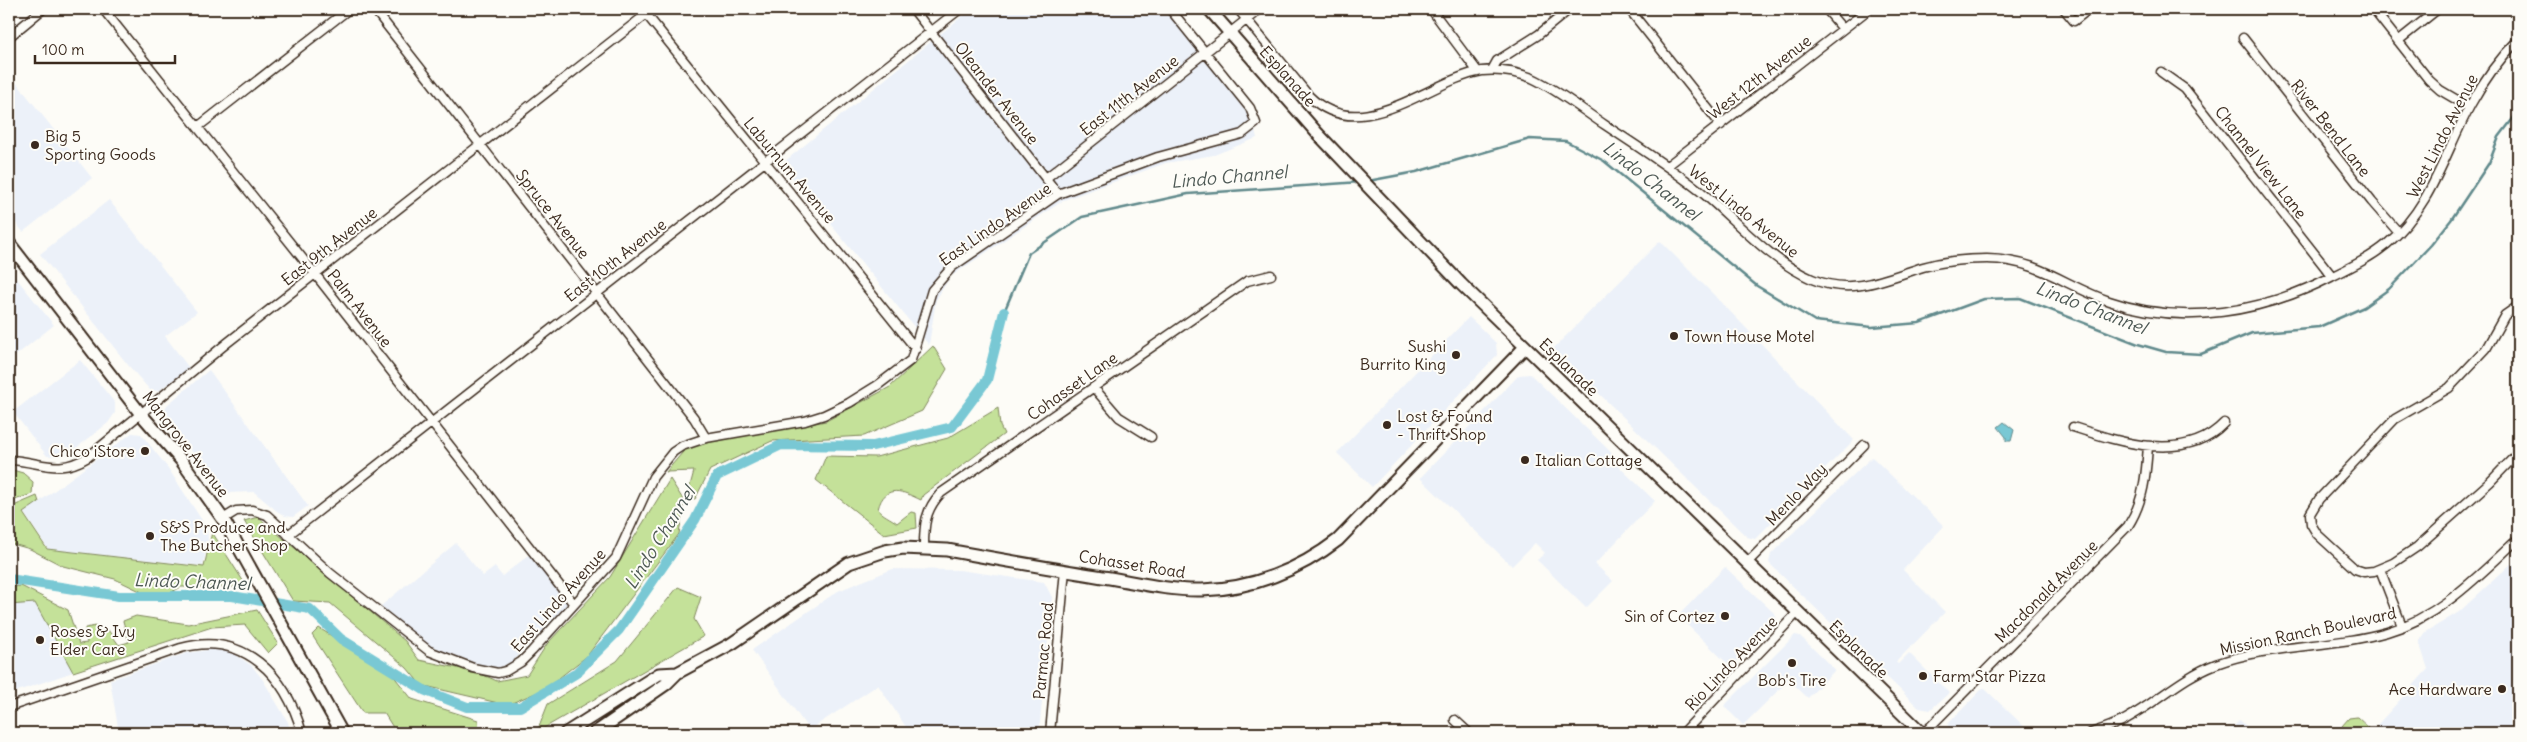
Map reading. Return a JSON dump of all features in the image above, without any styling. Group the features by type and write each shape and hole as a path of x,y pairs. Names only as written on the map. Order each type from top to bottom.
{"main road":[{"name":"Esplanade","path":"1209,9 1318,134 1461,284 1923,733"},
{"name":"Mangrove Avenue","path":"9,243 140,413 181,460 223,519 342,733"},
{"name":"Cohasset Road","path":"595,733 666,684 677,673 731,644 849,564 884,551 924,547 1201,590 1251,583 1290,570 1323,551 1340,538 1525,347"},
{"name":"Cohasset Road","path":"566,733 659,674 677,673"}],"street":[{"path":"9,37 43,9"},
{"name":"Palm Avenue","path":"103,9 199,126 432,422 495,506 574,604"},
{"path":"199,126 349,9"},
{"name":"Spruce Avenue","path":"374,9 482,144 694,418 706,438"},
{"name":"Oleander Avenue","path":"913,9 1058,194"},
{"name":"East 10th Avenue","path":"288,534 960,9"},
{"path":"1170,9 1205,52"},
{"name":"West Lindo Avenue","path":"1238,9 1309,96 1321,107 1335,114 1358,115 1384,109 1417,98 1478,72 1492,70 1519,74 1548,86 1667,166 1786,264 1814,280 1838,286 1872,285 1944,262 1998,260 2040,268 2098,297 2118,304 2157,312 2182,314 2212,313 2261,306 2290,297 2373,254 2400,233 2428,196 2469,107 2490,73 2518,40"},
{"name":"East 11th Avenue","path":"1046,178 1260,9"},
{"path":"1431,9 1478,72"},
{"path":"1492,70 1497,61 1538,35 1570,9"},
{"path":"1629,9 1721,125"},
{"path":"1826,9 1843,29"},
{"name":"West 12th Avenue","path":"1667,166 1868,9"},
{"path":"2064,9 2074,21 2089,9"},
{"path":"2372,9 2429,80 2440,90 2469,107"},
{"path":"2398,41 2438,9"},
{"name":"East 9th Avenue","path":"9,460 51,467 70,466 88,457 140,413 482,144 647,10"},
{"name":"Laburnum Avenue","path":"647,10 764,162 821,229 916,349"},
{"name":"River Bend Lane","path":"2243,38 2372,202 2400,233"},
{"name":"East Lindo Avenue","path":"223,519 236,512 252,510 267,515 330,573 418,643 443,657 473,668 498,673 512,669 532,651 616,558 653,477 665,460 682,446 706,438 805,421 824,415 878,386 911,360 916,349 932,290 952,266 1058,194 1158,157 1242,134 1256,122 1250,108 1205,52"},
{"name":"Channel View Lane","path":"2161,72 2186,89 2332,276"},
{"name":"Cohasset Lane","path":"924,547 926,512 941,493 1247,281 1270,275"},
{"path":"2518,306 2505,315 2486,349 2454,383 2444,392 2395,419 2312,509 2310,519 2313,529 2350,566 2364,572 2380,569 2417,547 2490,482 2518,452"},
{"path":"1094,388 1115,413 1151,437"},
{"path":"2073,427 2115,441 2148,446 2198,440 2212,434 2224,423"},
{"name":"Menlo Way","path":"1747,563 1864,444"},
{"name":"Macdonald Avenue","path":"1923,733 2128,526 2142,494 2148,446"},
{"name":"Mission Ranch Boulevard","path":"2091,733 2125,720 2189,676 2228,660 2373,635 2402,626 2430,613 2446,602 2518,539"},
{"path":"2380,569 2402,626"},
{"name":"Parmac Road","path":"1050,733 1065,570"},
{"name":"Rio Lindo Avenue","path":"1683,733 1798,612"},
{"path":"9,707 181,648 206,643 220,643 244,651 264,666 282,690 298,720 302,733"},
{"path":"1455,720 1468,733"}],"shaded area":[{"path":"971,9 1167,9 1240,99 1252,118 1257,138 1214,155 1166,163 1064,200 950,277 936,300 929,345 788,172 784,162"},
{"path":"9,73 92,178 23,232 9,214"},
{"path":"109,200 197,312 165,336 189,368 158,391 150,390 128,365 40,254"},
{"path":"1660,241 1854,440 1755,539 1747,537 1553,349"},
{"path":"9,269 54,325 9,361"},
{"path":"1469,317 1496,343 1497,355 1372,487 1337,453"},
{"path":"80,360 115,403 115,413 108,423 75,449 64,455 47,456 13,412"},
{"path":"209,370 308,506 293,517 285,516 277,511 254,492 224,493 167,419 165,410 167,405"},
{"path":"1530,374 1616,457 1613,461 1655,501 1595,564 1613,581 1586,608 1537,560 1545,553 1535,543 1512,566 1420,478 1519,375"},
{"path":"132,433 141,434 168,468 207,528 208,539 203,566 48,549 24,513"},
{"path":"1872,457 1944,526 1903,570 1945,612 1896,662 1898,664 1909,653 1949,693 1930,710 1919,708 1769,563 1771,554"},
{"path":"456,543 483,576 495,567 502,576 529,555 569,605 513,661 495,670 429,646 381,606"},
{"path":"2512,563 2518,569 2518,733 2370,733 2428,669 2419,642 2426,632 2459,612"},
{"path":"1725,567 1774,613 1776,618 1771,626 1731,667 1678,616"},
{"path":"893,569 959,570 1044,582 1052,597 1039,733 910,733 878,685 809,730 752,650 838,591"},
{"path":"35,603 73,672 9,694 9,605"},
{"path":"1795,635 1800,636 1835,670 1808,698 1789,680 1743,725 1724,706"},
{"path":"216,649 233,653 252,666 263,680 288,722 291,733 119,733 110,680 187,653"},
{"path":"1983,688 2031,733 1947,733 1948,724"},
{"path":"2240,720 2253,733 2227,733"}],"green space":[{"path":"933,346 947,369 922,411 864,436 772,441 710,470 695,499 687,497 694,471 666,472 688,446 826,421 890,387"},
{"path":"998,408 1000,426 1004,434 923,495 921,500 896,491 885,495 878,509 897,523 911,512 916,513 917,528 884,534 816,480 826,456 876,457 948,438"},
{"path":"9,469 23,473 33,482 32,494 9,502"},
{"path":"670,479 684,501 679,534 587,656 545,689 507,705 421,685 407,668 330,603 293,601 244,521 258,517 405,641 419,660 477,672 497,681 527,675 547,644 610,577"},
{"path":"37,496 39,502 23,513 47,549 204,567 212,532 247,587 181,587 166,595 142,592 115,579 63,566 30,549 9,543 9,508"},
{"path":"21,586 68,610 79,644 87,643 85,628 96,626 108,630 119,645 129,642 123,621 136,616 188,624 257,610 278,643 268,653 245,625 212,627 73,672 35,603 9,605 9,587"},
{"path":"678,587 701,597 694,619 704,636 537,732 548,704 617,661"},
{"path":"319,628 392,674 412,699 478,720 479,733 388,733 394,729 384,713 363,713 312,635"},
{"path":"2357,717 2370,729 2366,733 2350,733 2342,726 2349,718"}],"water":[{"path":"2004,422 2014,430 2011,441 2006,441 2006,437 1998,427"}],"waterway":[{"name":"Lindo Channel","path":"1368,181 1416,172 1530,139 1566,141 1604,161 1757,286 1815,321 1872,327 1919,323 1984,299 2020,298 2138,344 2166,352 2201,354 2252,333 2319,327 2364,307 2389,289 2431,245 2451,220 2489,163 2499,137 2518,112"},
{"name":"Lindo Channel","path":"1004,312 1029,253 1082,217 1188,194 1360,182"},
{"name":"Lindo Channel","path":"9,579 119,596 232,596 310,609 341,639 424,690 467,707 520,707 575,674 619,630 695,520 717,476 781,445 873,446 952,427 987,380 1004,312"}],"place":[{"name":"Big 5 Sporting Goods","path":"35,145"},
{"name":"Town House Motel","path":"1674,336"},
{"name":"Sushi Burrito King","path":"1456,355"},
{"name":"Lost & Found - Thrift Shop","path":"1387,425"},
{"name":"Chico iStore","path":"145,451"},
{"name":"Italian Cottage","path":"1525,460"},
{"name":"S&S Produce and The Butcher Shop","path":"150,536"},
{"name":"Sin of Cortez","path":"1725,616"},
{"name":"Roses & Ivy Elder Care","path":"40,640"},
{"name":"Bob's Tire","path":"1792,663"},
{"name":"Farm Star Pizza","path":"1923,676"},
{"name":"Ace Hardware","path":"2502,689"}]}
